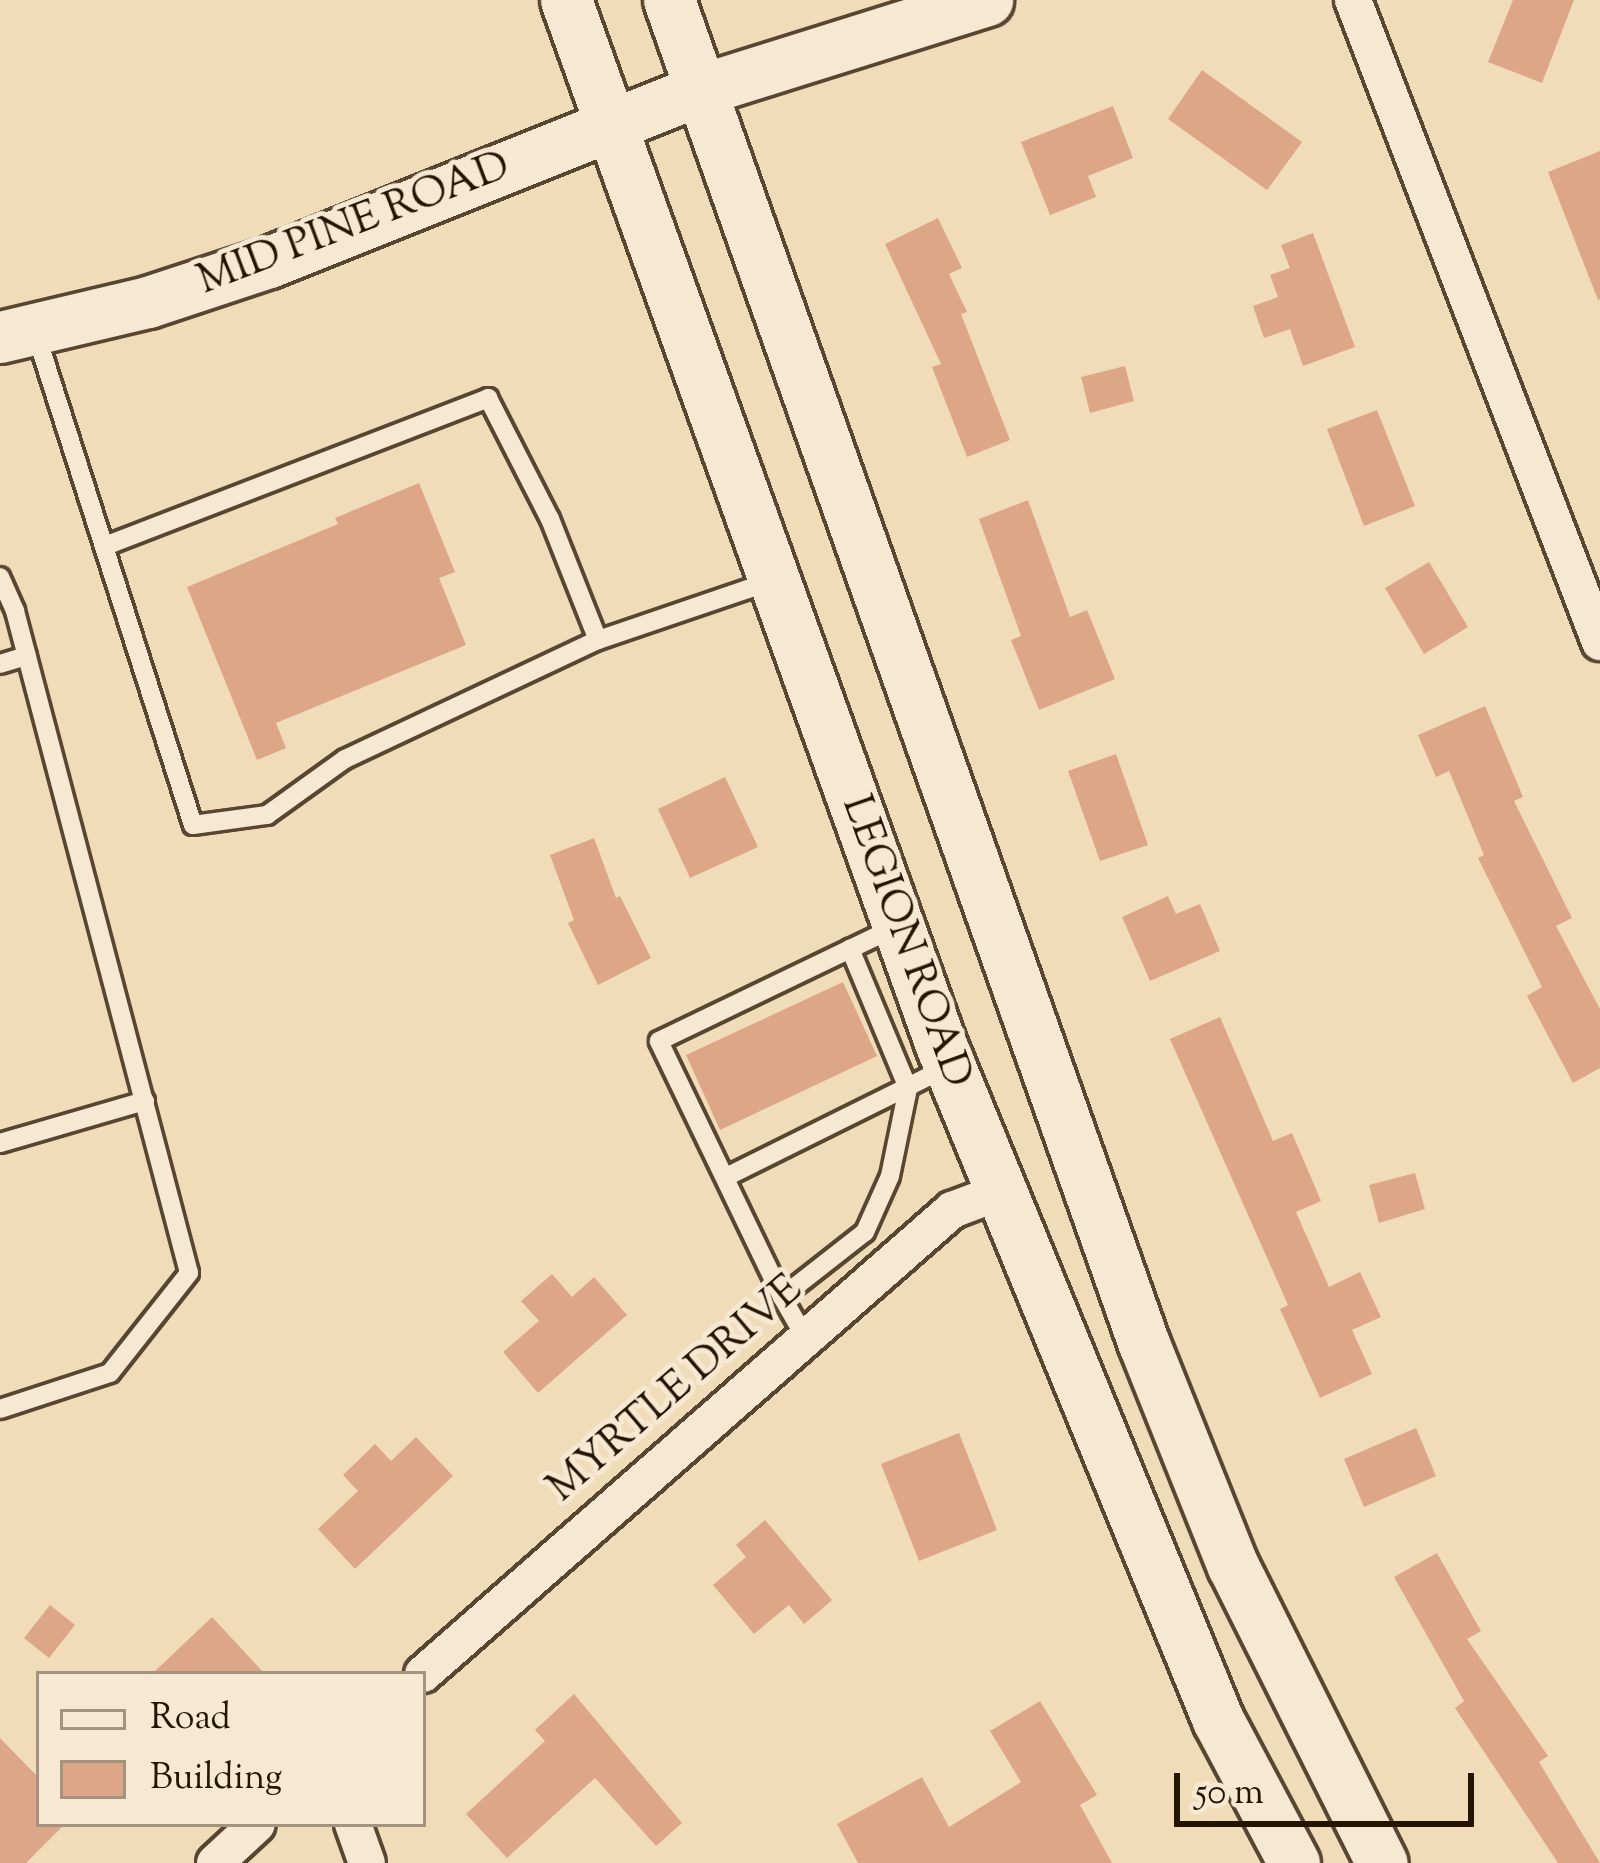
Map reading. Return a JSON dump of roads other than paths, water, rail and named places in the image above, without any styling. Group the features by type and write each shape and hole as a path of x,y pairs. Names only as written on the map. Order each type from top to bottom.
{"main road":[{"name":"LEGION ROAD","path":"566,0 898,926 929,1077 1000,1192 1218,1720 1294,1863"},
{"path":"669,0 1166,1403 1233,1566 1382,1863"},
{"name":"MID PINE ROAD","path":"17,333 148,302 269,262 700,90 987,0"}],"street":[{"path":"1352,0 1600,642"},
{"name":"MYRTLE DRIVE","path":"426,1671 952,1210 1000,1192"},
{"path":"215,1863 254,1827"},
{"path":"354,1827 367,1863"}],"lane":[{"path":"17,333 105,546 193,825 267,815 345,759 598,640 774,580"},
{"path":"105,546 326,456 488,398 550,519 598,640"},
{"path":"0,578 27,656 189,1273 110,1373 0,1409"},
{"path":"0,664 27,656"},
{"path":"805,1336 782,1298 659,1041 898,926"},
{"path":"850,949 929,1077"},
{"path":"726,1177 929,1077"},
{"path":"782,1298 865,1232 929,1077"},
{"path":"0,1143 145,1100"},
{"path":"865,1232 890,1264"}]}
